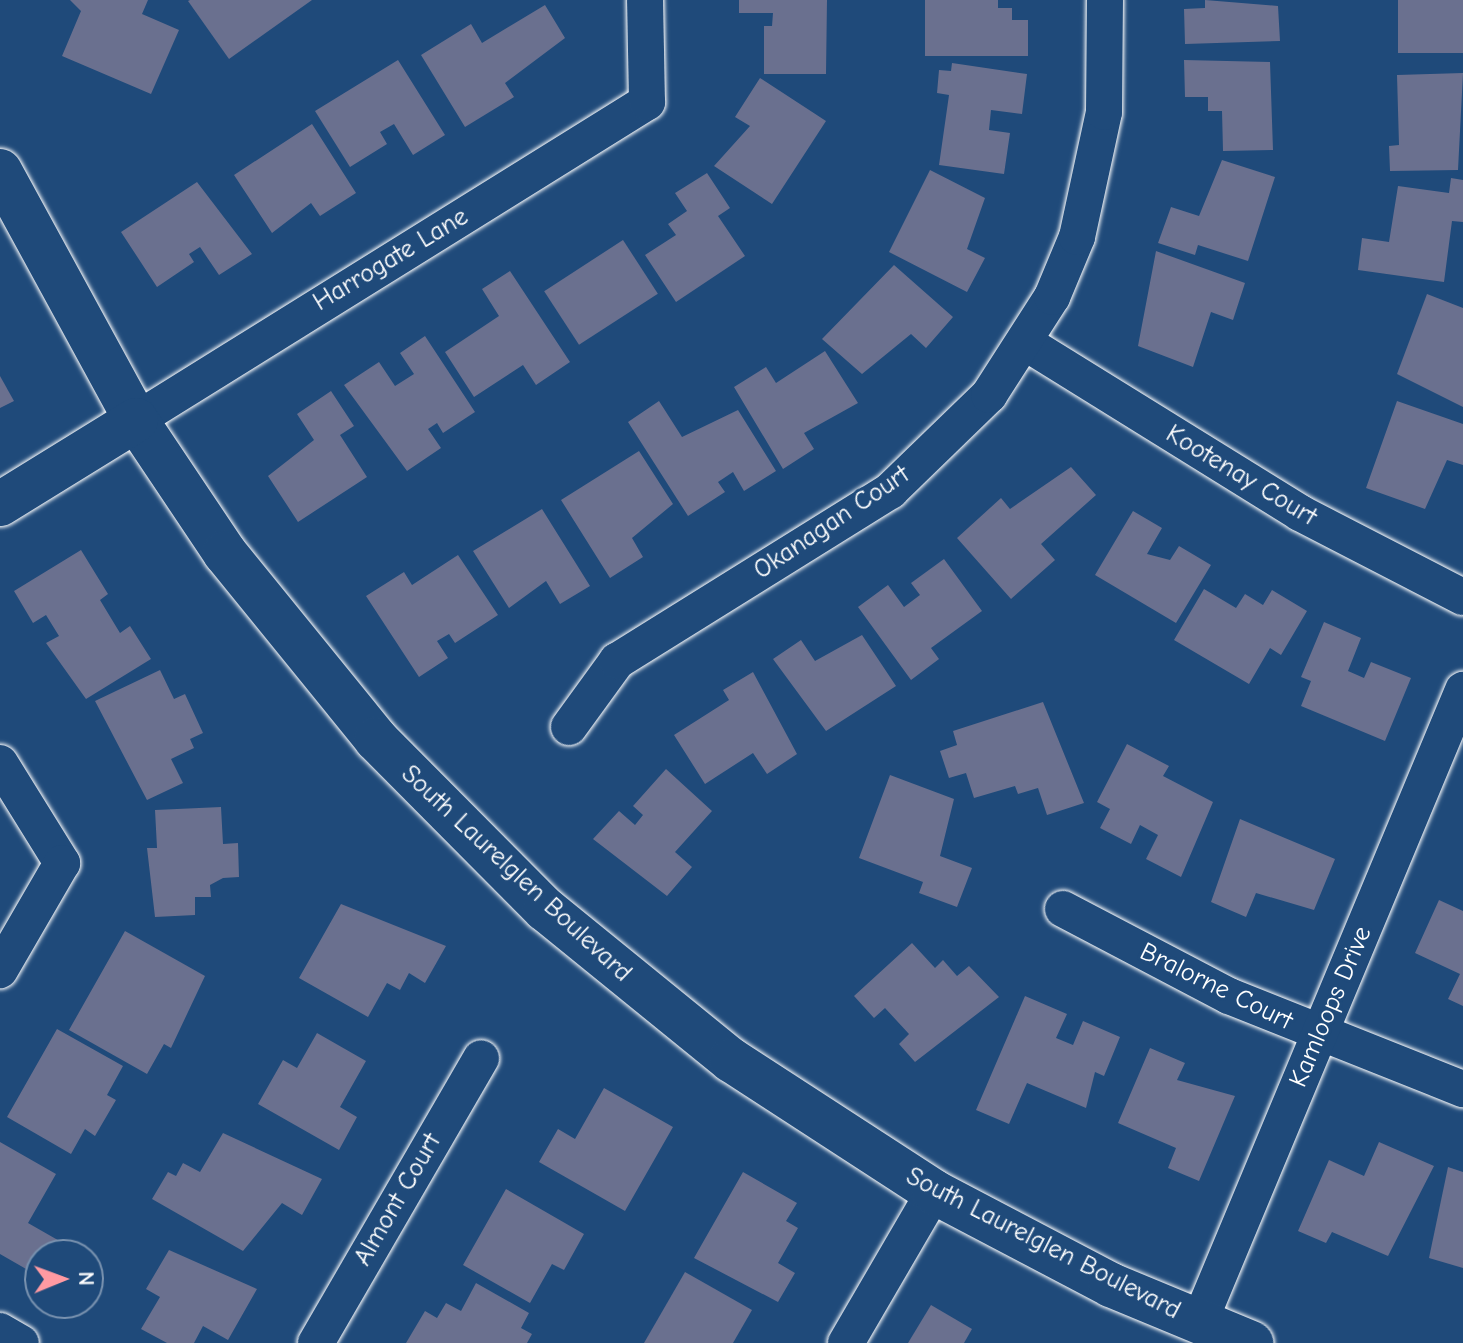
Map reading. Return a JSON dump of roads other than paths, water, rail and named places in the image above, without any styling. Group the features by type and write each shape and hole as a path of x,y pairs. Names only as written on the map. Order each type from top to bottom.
{"street":[{"name":"Harrogate Lane","path":"136,420 647,102 645,0"},
{"name":"Okanagan Court","path":"569,727 617,661 890,491 946,443 1026,343 1057,285 1092,184 1104,112 1105,0"},
{"name":"South Laurelglen Boulevard","path":"0,171 136,420 298,648 458,826 570,930 731,1060 934,1192 1199,1323 1251,1343"},
{"name":"Kootenay Court","path":"1026,343 1300,513 1463,597"},
{"path":"0,504 136,420"},
{"name":"Kamloops Drive","path":"1199,1323 1463,690"},
{"path":"0,763 62,863 0,970"},
{"name":"Bralorne Court","path":"1063,909 1319,1036 1463,1089"},
{"name":"Almont Court","path":"316,1343 481,1058"},
{"path":"846,1343 934,1192"},
{"path":"0,1331 21,1343"}]}
